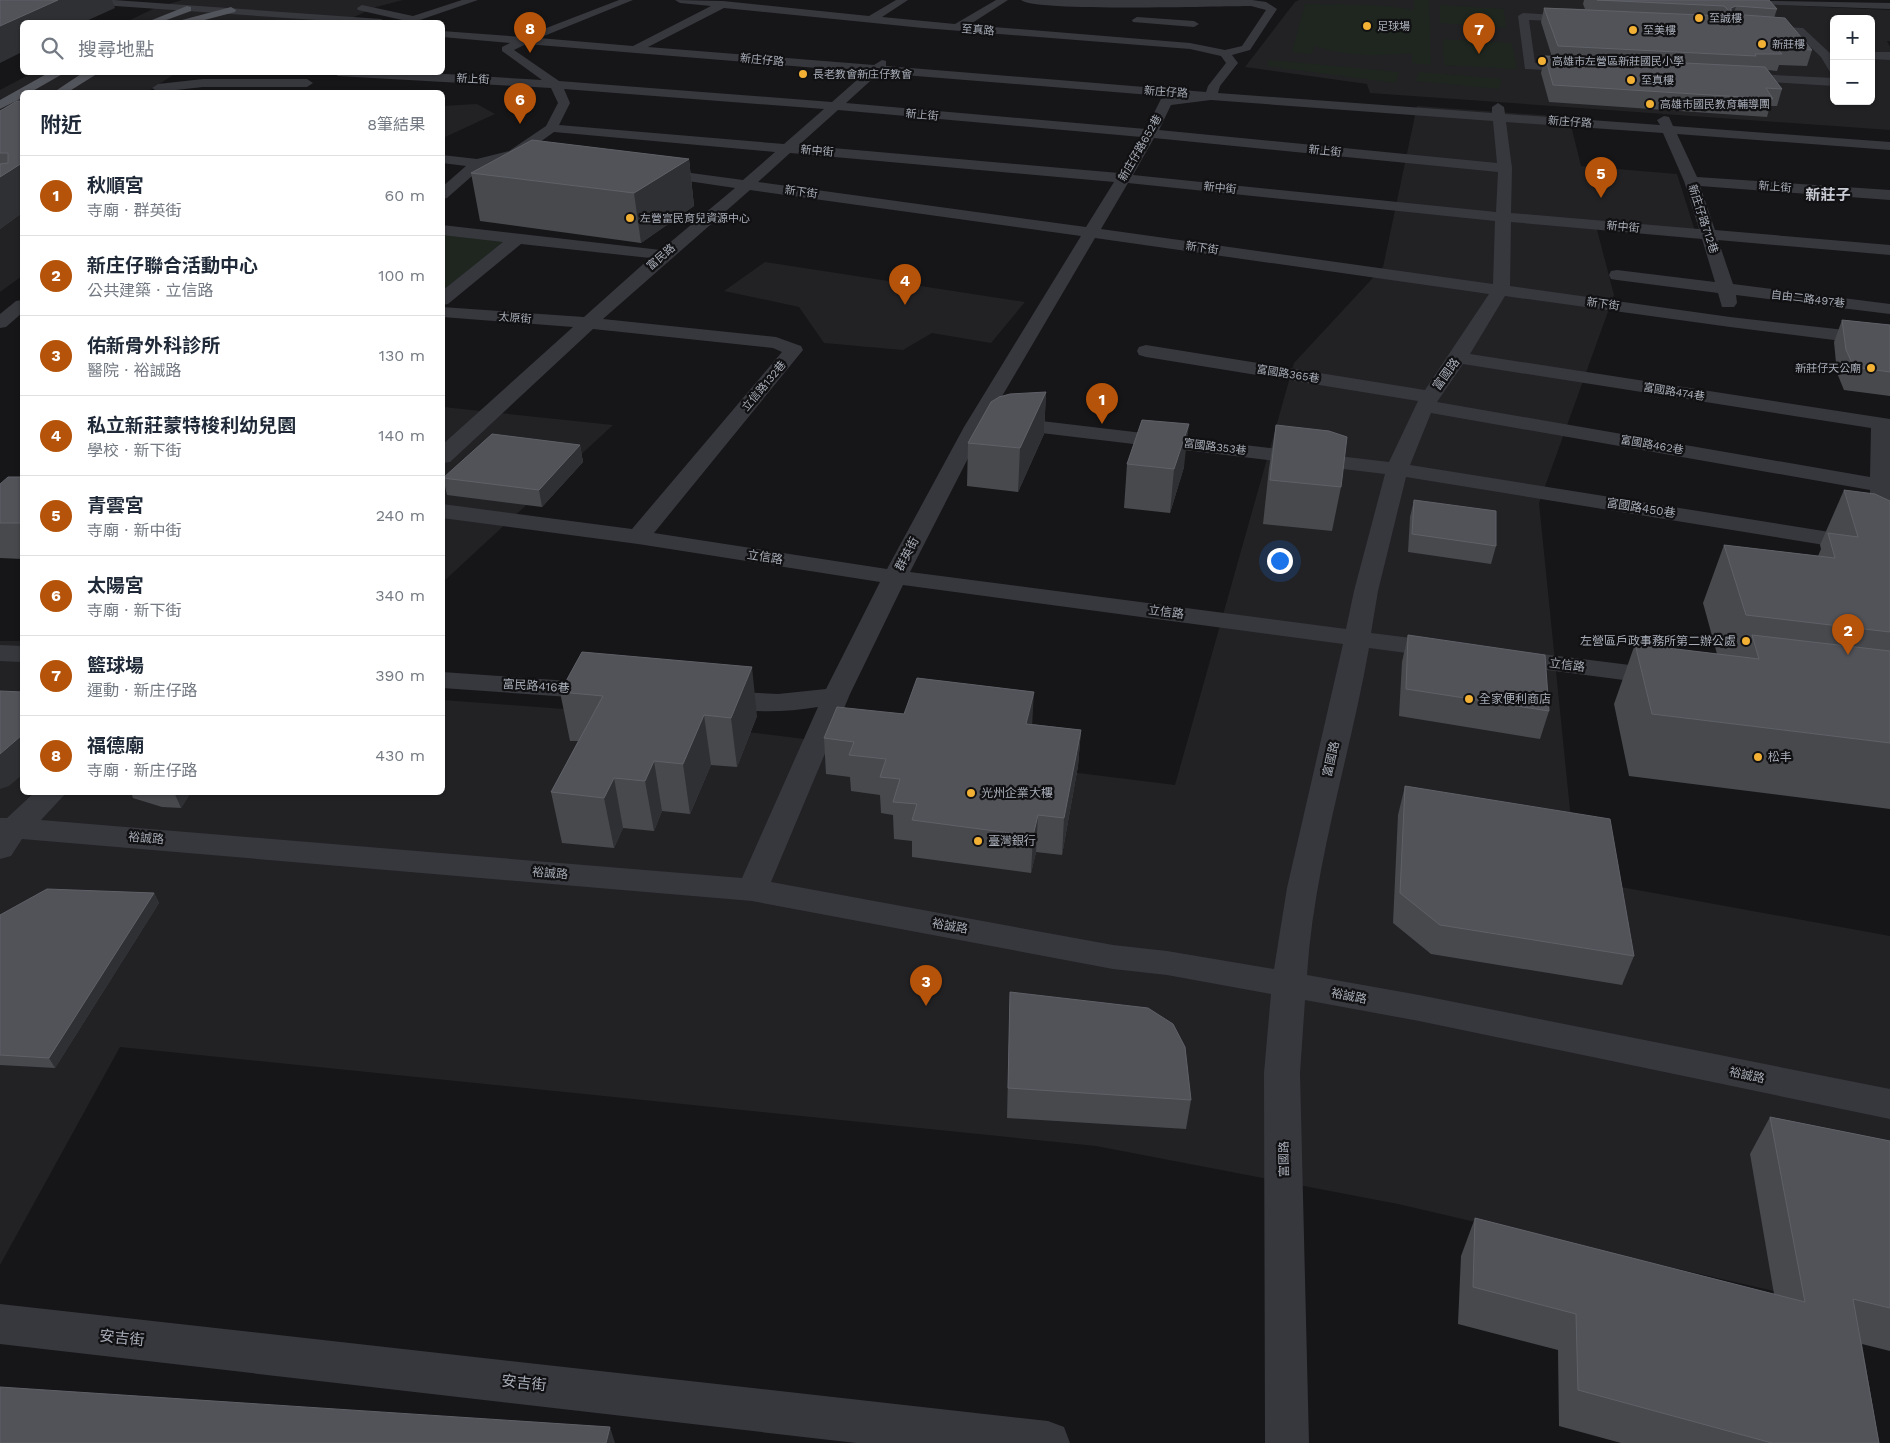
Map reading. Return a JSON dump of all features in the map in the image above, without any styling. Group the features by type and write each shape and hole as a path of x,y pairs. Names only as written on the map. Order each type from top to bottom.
{"main road":[{"path":"157,20 187,9"},
{"path":"192,20 231,10"},
{"path":"28,90 55,75"},
{"path":"63,90 89,75"},
{"path":"0,105 20,95"}],"street":[{"path":"72,0 356,20"},
{"path":"152,0 204,4 231,10 256,2"},
{"path":"187,9 217,0"},
{"path":"412,20 473,0"},
{"path":"516,161 551,128 564,103 555,84 506,49 628,0"},
{"name":"至真路","path":"680,0 957,28 1190,46 1225,53"},
{"path":"640,46 733,0"},
{"path":"870,20 903,0"},
{"path":"957,28 1003,0"},
{"path":"1026,0 1124,4 1262,4 1277,0"},
{"path":"1722,0 1890,6"},
{"path":"1069,16 1078,3"},
{"path":"1107,40 1122,21 1124,4"},
{"path":"1212,91 1232,63 1225,53 1246,48 1272,9 1262,4"},
{"path":"355,6 405,20"},
{"path":"187,9 201,17 251,20"},
{"path":"1592,20 1523,16 1529,66 1597,70"},
{"path":"1122,21 1194,24"},
{"path":"1742,27 1799,30 1828,52"},
{"name":"新庄仔路","path":"445,28 879,66 1666,125 1890,146"},
{"name":"新庄仔路","path":"445,34 524,41 640,46"},
{"path":"1875,55 1890,56"},
{"name":"富民路","path":"445,454 664,254 734,196 784,148 879,66"},
{"path":"297,90 317,75"},
{"name":"新上街","path":"399,75 555,84 831,107 1150,134 1505,168"},
{"path":"430,88 440,77"},
{"path":"1748,78 1830,82"},
{"path":"158,88 203,83 307,83"},
{"name":"新庄仔路652巷","path":"1091,232 1150,134 1166,102 1212,91"},
{"name":"富國路","path":"1287,1443 1282,1073 1292,948 1303,888 1352,668 1366,591 1397,469 1427,401 1458,358 1501,289 1505,168 1499,112"},
{"name":"新庄仔路","path":"1666,125 1890,136"},
{"name":"新庄仔路712巷","path":"1666,125 1691,181 1726,288 1730,322"},
{"name":"新中街","path":"551,128 1123,178 1504,217 1890,250"},
{"path":"445,159 478,163 516,161 533,157"},
{"path":"445,191 478,163"},
{"name":"新下街","path":"734,196 641,177 747,184 1730,322 1890,341"},
{"name":"新上街","path":"1691,181 1890,195"},
{"path":"445,230 664,254"},
{"name":"群英街","path":"752,890 837,694 896,577 974,427 1091,232"},
{"path":"445,298 518,238"},
{"name":"自由二路497巷","path":"1617,275 1890,309"},
{"path":"0,323 20,307"},
{"name":"太原街","path":"445,312 587,323"},
{"name":"立信路132巷","path":"587,323 776,343 794,350 638,537"},
{"name":"富國路365巷","path":"1146,351 1427,401"},
{"name":"富國路474巷","path":"1458,358 1885,424"},
{"name":"富國路462巷","path":"1427,401 1881,484"},
{"name":"富國路353巷","path":"974,427 1010,422 1397,469"},
{"path":"1881,520 1885,424"},
{"name":"富國路450巷","path":"1397,469 1857,542 1882,555"},
{"name":"立信路","path":"445,511 638,537 896,577 1276,626 1356,639 1683,680"},
{"path":"0,653 20,654"},
{"name":"富民路416巷","path":"445,680 621,692"},
{"path":"690,697 780,704 814,702 837,694"},
{"path":"5,835 50,795"},
{"name":"裕誠路","path":"5,835 82,833 752,890 1113,956 1167,963 1429,1010 1890,1104"},
{"name":"安吉街","path":"0,1324 1048,1443"}],"shaded area":[{"path":"182,0 403,0 376,7 347,20 130,20 155,8"},
{"name":"高雄市左營區新莊國民小學","path":"1299,0 1668,0 1890,10 1890,41 1887,41 1890,47 1890,130 1370,93 1367,84 1245,67 1295,2"},
{"path":"1414,0 1429,0 1431,65 1412,63 1412,53 1363,55 1327,50 1315,46 1311,54 1292,52 1305,4 1373,5 1414,10"},
{"path":"1440,5 1504,9 1506,28 1440,23"},
{"path":"1443,39 1512,43 1517,69 1444,65"},
{"path":"1269,60 1399,72 1396,83 1267,66"},
{"path":"1419,72 1502,79 1499,89 1416,81"},
{"path":"28,75 173,75 150,90 20,90 20,277 0,292 0,90"},
{"path":"477,104 495,114 445,137 445,106"},
{"path":"1417,106 1569,117 1581,166 1677,174 1695,231 1595,222 1614,295 1539,503 1577,879 1890,936 1890,1318 1398,1204 1096,1146 120,1047 0,1265 0,641 20,640 20,795 445,795 445,700 564,709 1175,785 1294,363 1383,267"},
{"path":"445,234 507,241 445,292"},
{"path":"765,262 1025,302 991,343 932,333 903,350 824,343 799,307 724,291"},
{"path":"445,407 613,425 445,580"}],"building":[{"path":"0,0 58,0 0,26"},
{"path":"1597,0 1769,0 1777,9 1736,6 1731,8 1731,14 1785,18 1812,50 1777,48 1782,54 1755,54 1756,56 1558,46 1544,8 1723,16 1730,12 1724,6"},
{"path":"1545,56 1765,67 1782,89 1766,88 1773,99 1553,85"},
{"path":"20,101 20,164 0,177 0,164 8,163 8,153 0,153 0,111"},
{"path":"532,140 689,159 634,193 471,173"},
{"path":"1842,320 1890,325 1890,372 1854,367 1846,350"},
{"path":"1046,392 1020,448 968,443 991,402 999,397 1010,394"},
{"path":"1142,420 1189,424 1174,469 1127,464"},
{"path":"1276,425 1329,431 1347,437 1341,487 1270,480"},
{"path":"492,434 580,445 539,490 445,478"},
{"path":"8,477 20,477 20,523 0,523 0,484"},
{"path":"1844,490 1875,494 1890,501 1890,632 1746,615 1724,545 1835,558 1828,533 1858,537"},
{"path":"1414,500 1496,511 1496,546 1412,534"},
{"path":"1408,635 1545,655 1549,711 1406,689"},
{"path":"1752,635 1890,651 1890,743 1652,714 1635,644 1759,659"},
{"path":"582,652 752,667 731,718 704,715 683,764 654,761 645,781 614,778 604,798 551,792 603,696 560,692"},
{"name":"光州企業大樓","path":"917,678 1034,692 1026,724 1081,730 1064,818 1038,815 1033,836 912,820 917,804 893,802 900,779 880,777 886,759 849,755 854,742 824,738 837,707 904,714"},
{"path":"0,691 20,692 20,737 0,754"},
{"path":"1405,786 1610,819 1634,956 1440,925 1400,893"},
{"path":"47,889 154,893 49,1058 0,1055 0,915"},
{"path":"1010,992 1148,1008 1173,1024 1185,1047 1191,1100 1008,1088"},
{"path":"1770,1117 1890,1141 1890,1308 1853,1299 1879,1443 1772,1443 1578,1390 1576,1314 1473,1287 1475,1218 1805,1302"},
{"path":"0,1387 610,1427 606,1443 0,1443"}],"place":[{"name":"至誠樓","path":"1699,18"},
{"name":"足球場","path":"1367,26"},
{"name":"至美樓","path":"1633,30"},
{"name":"新莊樓","path":"1762,44"},
{"name":"福德廟","path":"530,53"},
{"name":"籃球場","path":"1479,54"},
{"name":"高雄市左營區新莊國民小學","path":"1542,61"},
{"name":"長老教會新庄仔教會","path":"803,74"},
{"name":"至真樓","path":"1631,80"},
{"name":"高雄市國民教育輔導團","path":"1650,104"},
{"name":"太陽宮","path":"520,124"},
{"name":"青雲宮","path":"1601,198"},
{"name":"左營富民育兒資源中心","path":"630,218"},
{"name":"私立新莊蒙特梭利幼兒園","path":"905,305"},
{"name":"新莊仔天公廟","path":"1871,368"},
{"name":"秋順宮","path":"1102,424"},
{"name":"左營區戶政事務所第二辦公處","path":"1746,641"},
{"name":"新庄仔聯合活動中心","path":"1848,655"},
{"name":"全家便利商店","path":"1469,699"},
{"name":"松丰","path":"1758,757"},
{"name":"光州企業大樓","path":"971,793"},
{"name":"臺灣銀行","path":"978,841"},
{"name":"佑新骨外科診所","path":"926,1006"}],"district":[{"name":"新莊子","path":"1828,195"}]}
